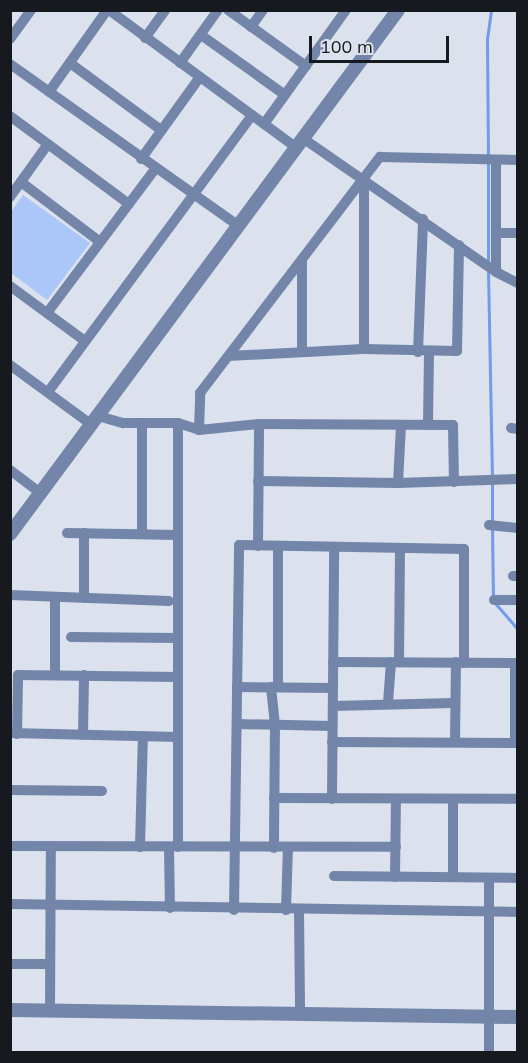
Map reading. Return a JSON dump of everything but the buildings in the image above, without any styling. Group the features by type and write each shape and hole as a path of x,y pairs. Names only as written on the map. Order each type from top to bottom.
{"street":[{"path":"10,39 31,10"},
{"path":"49,92 108,10 264,124 301,143 364,182 423,219 496,272 518,282"},
{"path":"145,38 165,10"},
{"path":"180,63 218,10"},
{"path":"228,10 306,66"},
{"path":"251,27 263,10"},
{"path":"10,534 398,10"},
{"path":"264,124 306,66 340,13"},
{"path":"201,35 285,95"},
{"path":"70,63 161,130"},
{"path":"13,70 49,92 239,226"},
{"path":"141,159 200,77"},
{"path":"48,392 252,115"},
{"path":"10,116 129,204"},
{"path":"10,197 48,144"},
{"path":"199,430 200,393 364,182 380,157 518,160"},
{"path":"491,159 496,272"},
{"path":"47,313 156,169"},
{"path":"21,182 100,242"},
{"path":"364,182 364,349"},
{"path":"423,219 423,352 428,425"},
{"path":"495,233 518,233"},
{"path":"229,356 364,349 457,351 459,244"},
{"path":"302,260 302,351"},
{"path":"10,286 86,341"},
{"path":"10,365 95,421 178,423 199,430 259,424 453,425 454,482"},
{"path":"142,423 142,534"},
{"path":"170,908 178,737 178,423"},
{"path":"258,546 259,424"},
{"path":"398,483 401,425"},
{"path":"10,470 42,493"},
{"path":"258,481 398,483 518,479"},
{"path":"489,525 518,528"},
{"path":"67,533 178,535"},
{"path":"84,533 84,598"},
{"path":"234,910 239,545 464,549 460,662 454,703 455,742"},
{"path":"274,848 274,687 278,546"},
{"path":"332,799 334,547"},
{"path":"388,703 395,662 400,548"},
{"path":"10,595 169,601"},
{"path":"55,597 55,675"},
{"path":"494,600 518,600"},
{"path":"71,637 178,639"},
{"path":"332,742 516,742 516,663 333,662"},
{"path":"178,677 18,675 14,733 178,737"},
{"path":"83,735 84,675"},
{"path":"237,687 333,688"},
{"path":"333,706 454,703"},
{"path":"237,724 332,726"},
{"path":"140,847 143,736"},
{"path":"10,790 102,791"},
{"path":"274,798 518,799"},
{"path":"396,799 396,877"},
{"path":"453,799 453,877"},
{"path":"10,846 396,847"},
{"path":"50,1011 51,846"},
{"path":"286,910 288,848"},
{"path":"334,876 518,878"},
{"path":"489,878 489,1053"},
{"path":"10,904 234,910 518,912"},
{"path":"298,910 300,1014"},
{"path":"10,964 50,964"},
{"path":"10,1011 518,1017"}],"shaded area":[{"path":"23,195 90,243 47,300 11,273 11,212"}],"waterway":[{"path":"488,156 487,39 491,10"},
{"path":"488,162 488,264"},
{"path":"488,270 492,477"},
{"path":"492,483 492,522"},
{"path":"492,528 493,597"},
{"path":"495,603 518,629"}]}
